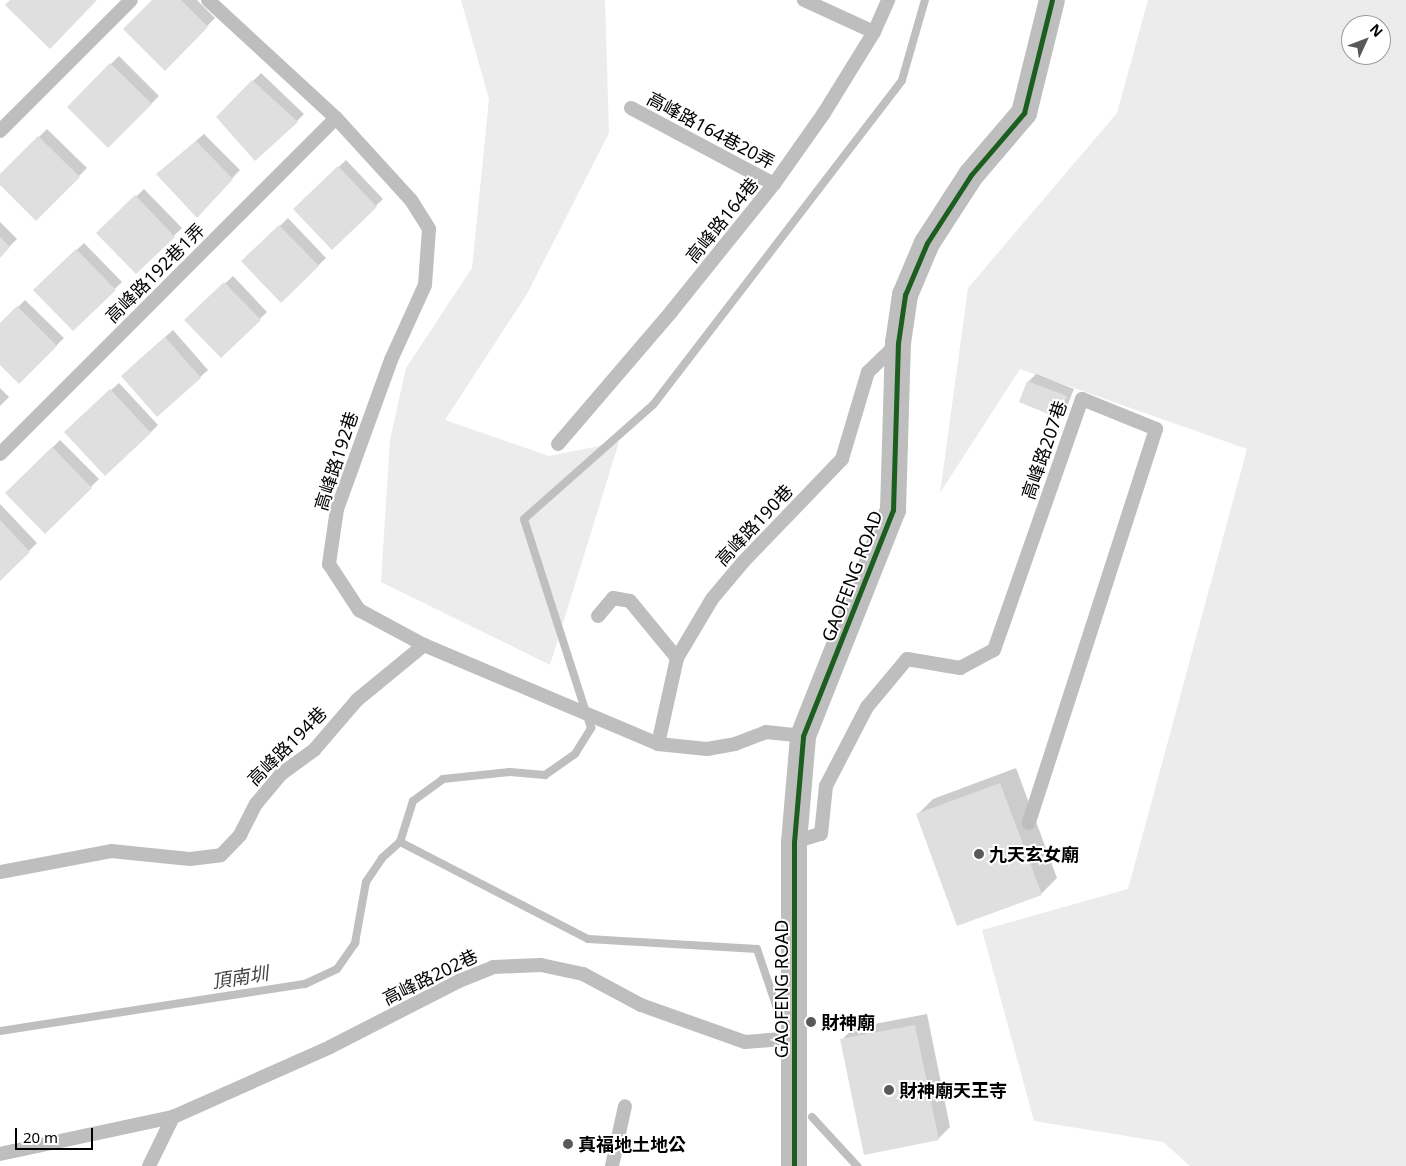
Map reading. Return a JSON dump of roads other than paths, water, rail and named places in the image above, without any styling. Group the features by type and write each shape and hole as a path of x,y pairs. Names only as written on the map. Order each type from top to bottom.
{"street":[{"name":"GAOFENG ROAD","path":"794,1166 794,842 803,736 893,510 898,343 905,295 927,243 971,175 1024,113 1052,0"}],"lane":[{"path":"2,127 130,0"},
{"name":"高峰路192巷","path":"208,0 336,118 411,200 429,229 424,285 390,360 337,509 329,564 359,610 424,645 658,744 707,749 734,744 766,732 803,736"},
{"path":"804,0 874,32"},
{"name":"高峰路164巷","path":"558,444 671,312 774,184 824,113 874,32 888,0"},
{"name":"高峰路164巷20弄","path":"631,108 774,184"},
{"name":"高峰路192巷1弄","path":"0,454 336,118"},
{"name":"高峰路190巷","path":"658,744 677,658 712,599 743,562 842,459 868,372 898,343"},
{"name":"高峰路207巷","path":"794,842 821,834 826,786 867,708 908,659 960,668 994,650 1082,399 1156,429 1029,823"},
{"path":"598,616 613,598 630,602 677,658"},
{"name":"高峰路194巷","path":"0,872 110,851 190,859 221,854 240,835 256,804 281,774 314,750 357,700 424,645"},
{"name":"高峰路202巷","path":"0,1154 173,1116 330,1047 459,981 493,967 541,965 583,974 641,1004 745,1042 794,1038"},
{"path":"612,1166 625,1106"},
{"path":"149,1166 173,1116"}],"waterway":[{"path":"780,1017 757,949 588,939 400,842 413,801 443,779 510,772 545,775 575,754 591,728 524,519 653,405 902,80 925,0"},
{"name":"頂南圳","path":"0,1031 305,984 337,969 355,943 366,882 382,858 400,842"},
{"path":"812,1117 857,1166"}],"place":[{"name":"九天玄女廟","path":"979,854"},
{"name":"財神廟","path":"811,1022"},
{"name":"財神廟天王寺","path":"889,1090"},
{"name":"真福地土地公","path":"568,1144"}]}
